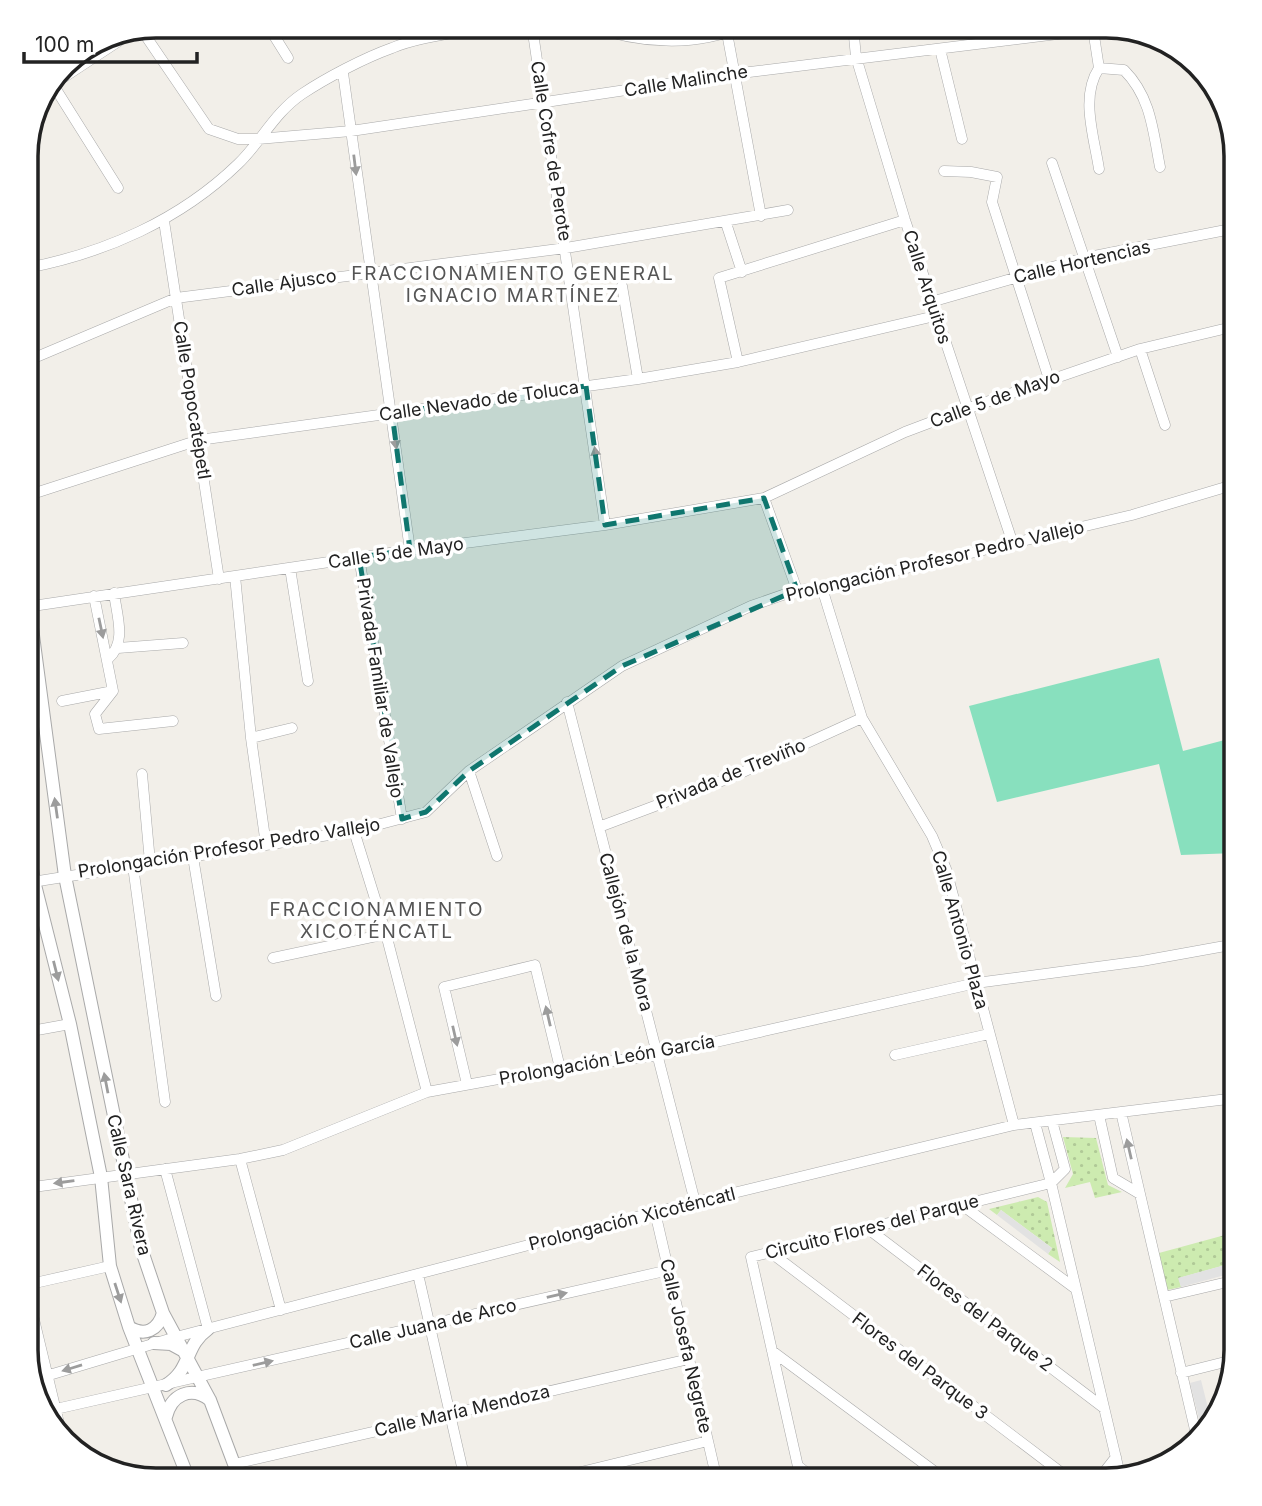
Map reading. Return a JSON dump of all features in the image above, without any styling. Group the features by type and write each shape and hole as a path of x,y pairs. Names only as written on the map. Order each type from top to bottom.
{"street":[{"path":"276,38 288,58"},
{"path":"39,264 145,232 204,194 240,163 288,104 392,48 435,38"},
{"name":"Calle Cofre de Perote","path":"534,38 606,525"},
{"path":"633,38 656,41 678,39"},
{"name":"Calle Malinche","path":"148,39 209,129 238,139 258,139 351,131 733,74 856,57 940,49 996,39"},
{"path":"728,39 761,216"},
{"name":"Calle Arquitos","path":"854,39 856,57 935,316 1013,544"},
{"path":"1095,39 1099,68 1090,81 1088,101 1099,169"},
{"path":"940,49 962,139"},
{"path":"1099,68 1124,70 1135,81 1149,106 1160,167"},
{"path":"343,73 410,550"},
{"path":"57,95 118,188"},
{"path":"1052,163 1118,357"},
{"path":"944,171 998,177 992,202 1049,379"},
{"name":"Calle Ajusco","path":"39,356 176,298 566,248 726,223 788,210"},
{"path":"738,362 719,278 905,220"},
{"name":"Calle Popocatépetl","path":"164,221 219,579"},
{"path":"726,223 742,272"},
{"name":"Calle Hortencias","path":"931,302 1084,258 1224,230"},
{"path":"622,286 638,379"},
{"name":"Calle Nevado de Toluca","path":"39,492 198,440 638,379 738,362 935,316"},
{"name":"Calle 5 de Mayo","path":"39,607 94,596 410,550 606,525 764,498 905,432 966,409 1140,349 1224,328"},
{"path":"1140,349 1165,425"},
{"name":"Prolongación Profesor Pedro Vallejo","path":"38,881 354,831 426,812 469,771 622,666 751,606 797,590 822,588 1013,544 1132,515 1224,488"},
{"path":"764,498 797,590"},
{"name":"Privada Familiar de Vallejo","path":"359,558 402,819"},
{"path":"290,568 308,681"},
{"path":"235,576 251,738 266,845"},
{"name":"Calle Antonio Plaza","path":"822,588 862,718 932,836 946,869 1014,1125"},
{"path":"108,659 118,648 120,639 114,593"},
{"path":"94,596 113,691 95,714 99,729 173,721"},
{"path":"118,648 183,643"},
{"path":"62,701 113,691"},
{"name":"Calle Sara Rivera","path":"39,693 65,876 141,1248 163,1313 210,1400 236,1468"},
{"name":"Callejón de la Mora","path":"567,702 695,1202"},
{"name":"Privada de Treviño","path":"599,827 732,777 862,718"},
{"path":"251,738 292,728"},
{"path":"469,771 497,856"},
{"path":"142,774 150,862"},
{"path":"354,831 386,934 428,1092"},
{"path":"193,857 216,996"},
{"path":"134,866 165,1102"},
{"name":"Calle Sara Rivera","path":"38,912 70,1024 101,1177 110,1266 137,1348 160,1386 166,1417 185,1468"},
{"path":"273,958 386,934"},
{"name":"Prolongación León García","path":"38,1186 283,1150 428,1092 467,1084 658,1055 975,983 1142,961 1224,946"},
{"path":"467,1084 444,987 536,965 560,1068"},
{"path":"38,1030 70,1024"},
{"path":"895,1055 989,1034"},
{"name":"Prolongación Xicoténcatl","path":"42,1377 176,1337 655,1212 1014,1125 1224,1099"},
{"path":"1121,1112 1194,1427"},
{"path":"1099,1115 1113,1178 1139,1194"},
{"path":"1051,1183 1065,1169 1052,1121"},
{"path":"1035,1123 1118,1466"},
{"path":"240,1158 281,1310"},
{"path":"160,1386 182,1373 185,1355 195,1339 208,1329 165,1169"},
{"name":"Circuito Flores del Parque","path":"798,1466 751,1257 1051,1183"},
{"path":"962,1205 1076,1289"},
{"name":"Calle Josefa Negrete","path":"655,1212 714,1468"},
{"name":"Flores del Parque 2","path":"867,1228 1104,1408"},
{"name":"Flores del Parque 3","path":"769,1252 1056,1468"},
{"path":"38,1282 110,1266"},
{"name":"Calle Juana de Arco","path":"197,1378 668,1270"},
{"path":"418,1274 462,1468"},
{"path":"1164,1297 1224,1283"},
{"path":"129,1327 141,1332 152,1330 160,1322 163,1313"},
{"path":"38,1334 51,1401"},
{"path":"154,1343 171,1344 185,1355"},
{"path":"772,1351 930,1468"},
{"name":"Calle María Mendoza","path":"234,1464 689,1359"},
{"path":"1181,1373 1222,1363"},
{"path":"55,1409 197,1378"},
{"path":"166,1417 173,1400 183,1394 196,1392 210,1400"},
{"path":"597,1468 708,1441"},
{"path":"1107,1468 1115,1457"}],"highlighted area":[{"path":"586,386 605,525 764,498 797,590 622,666 469,771 426,812 402,819 359,557 410,550 392,413"}],"green space":[{"path":"1159,658 1183,751 1224,740 1224,853 1181,855 1159,764 997,802 969,706"},
{"path":"1063,1137 1096,1138 1108,1185 1122,1192 1095,1198 1090,1182 1065,1188 1073,1174"},
{"path":"1038,1197 1047,1202 1060,1262 1048,1254 1052,1248 1001,1210 997,1215 989,1209"},
{"path":"1224,1235 1224,1265 1179,1278 1181,1287 1167,1290 1159,1253"}],"shaded area":[{"path":"1001,1210 1052,1248 1048,1254 997,1215"},
{"path":"1224,1265 1224,1275 1181,1287 1178,1278"},
{"path":"1201,1380 1208,1407 1199,1420 1190,1383"}],"district":[{"name":"FRACCIONAMIENTO GENERAL IGNACIO MARTÍNEZ","path":"513,284"},
{"name":"FRACCIONAMIENTO XICOTÉNCATL","path":"377,920"}]}
